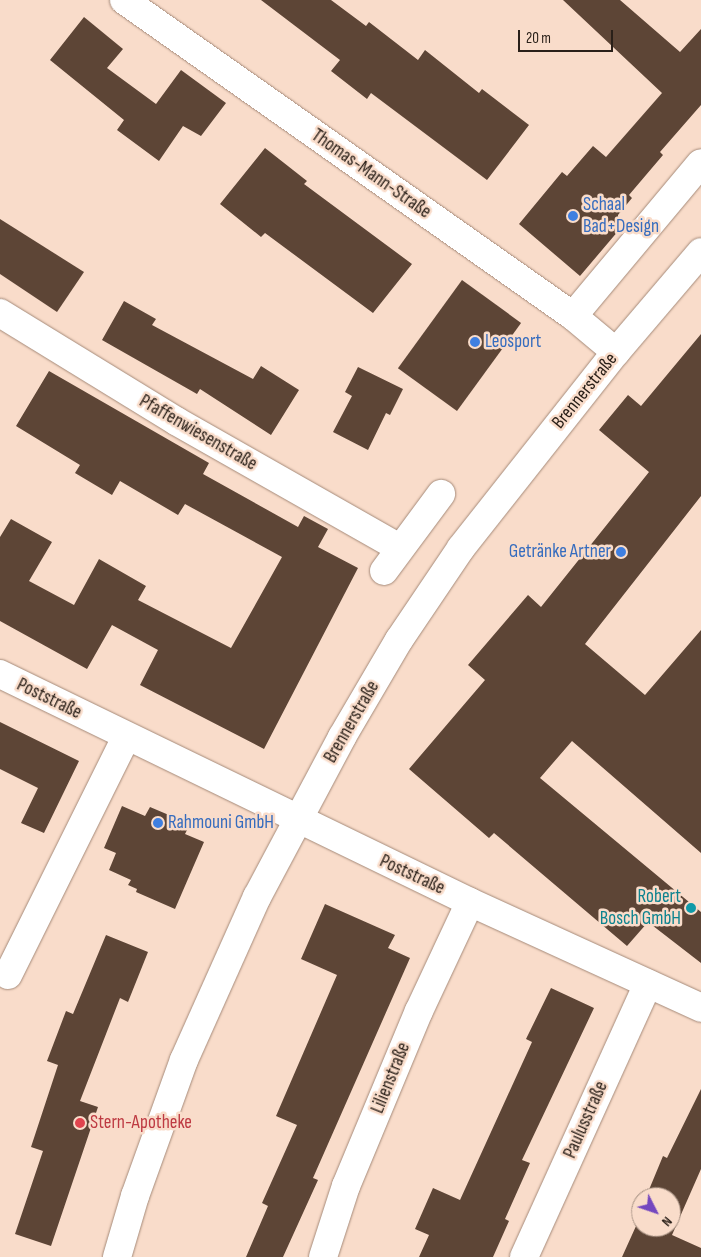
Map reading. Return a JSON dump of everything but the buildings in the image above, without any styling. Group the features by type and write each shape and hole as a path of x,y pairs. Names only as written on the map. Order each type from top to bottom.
{"street":[{"name":"Thomas-Mann-Straße","path":"124,0 573,316 616,352"},
{"path":"573,316 701,164"},
{"name":"Brennerstraße","path":"117,1257 135,1196 184,1060 257,897 298,819 399,640 460,548 616,352 701,252"},
{"name":"Pfaffenwiesenstraße","path":"0,312 176,421 400,548"},
{"path":"384,571 441,494"},
{"name":"Poststraße","path":"0,674 126,737 470,902 701,1008"},
{"path":"8,975 126,737"},
{"name":"Lilienstraße","path":"323,1257 350,1177 419,1011 470,902"},
{"name":"Paulusstraße","path":"524,1257 648,984"}],"place":[{"name":"Schaal Bad+Design","path":"573,216"},
{"name":"Leosport","path":"475,342"},
{"name":"Getränke Artner","path":"621,552"},
{"name":"Rahmouni GmbH","path":"158,823"},
{"name":"Robert Bosch GmbH","path":"691,908"},
{"name":"Stern-Apotheke","path":"80,1123"}]}
